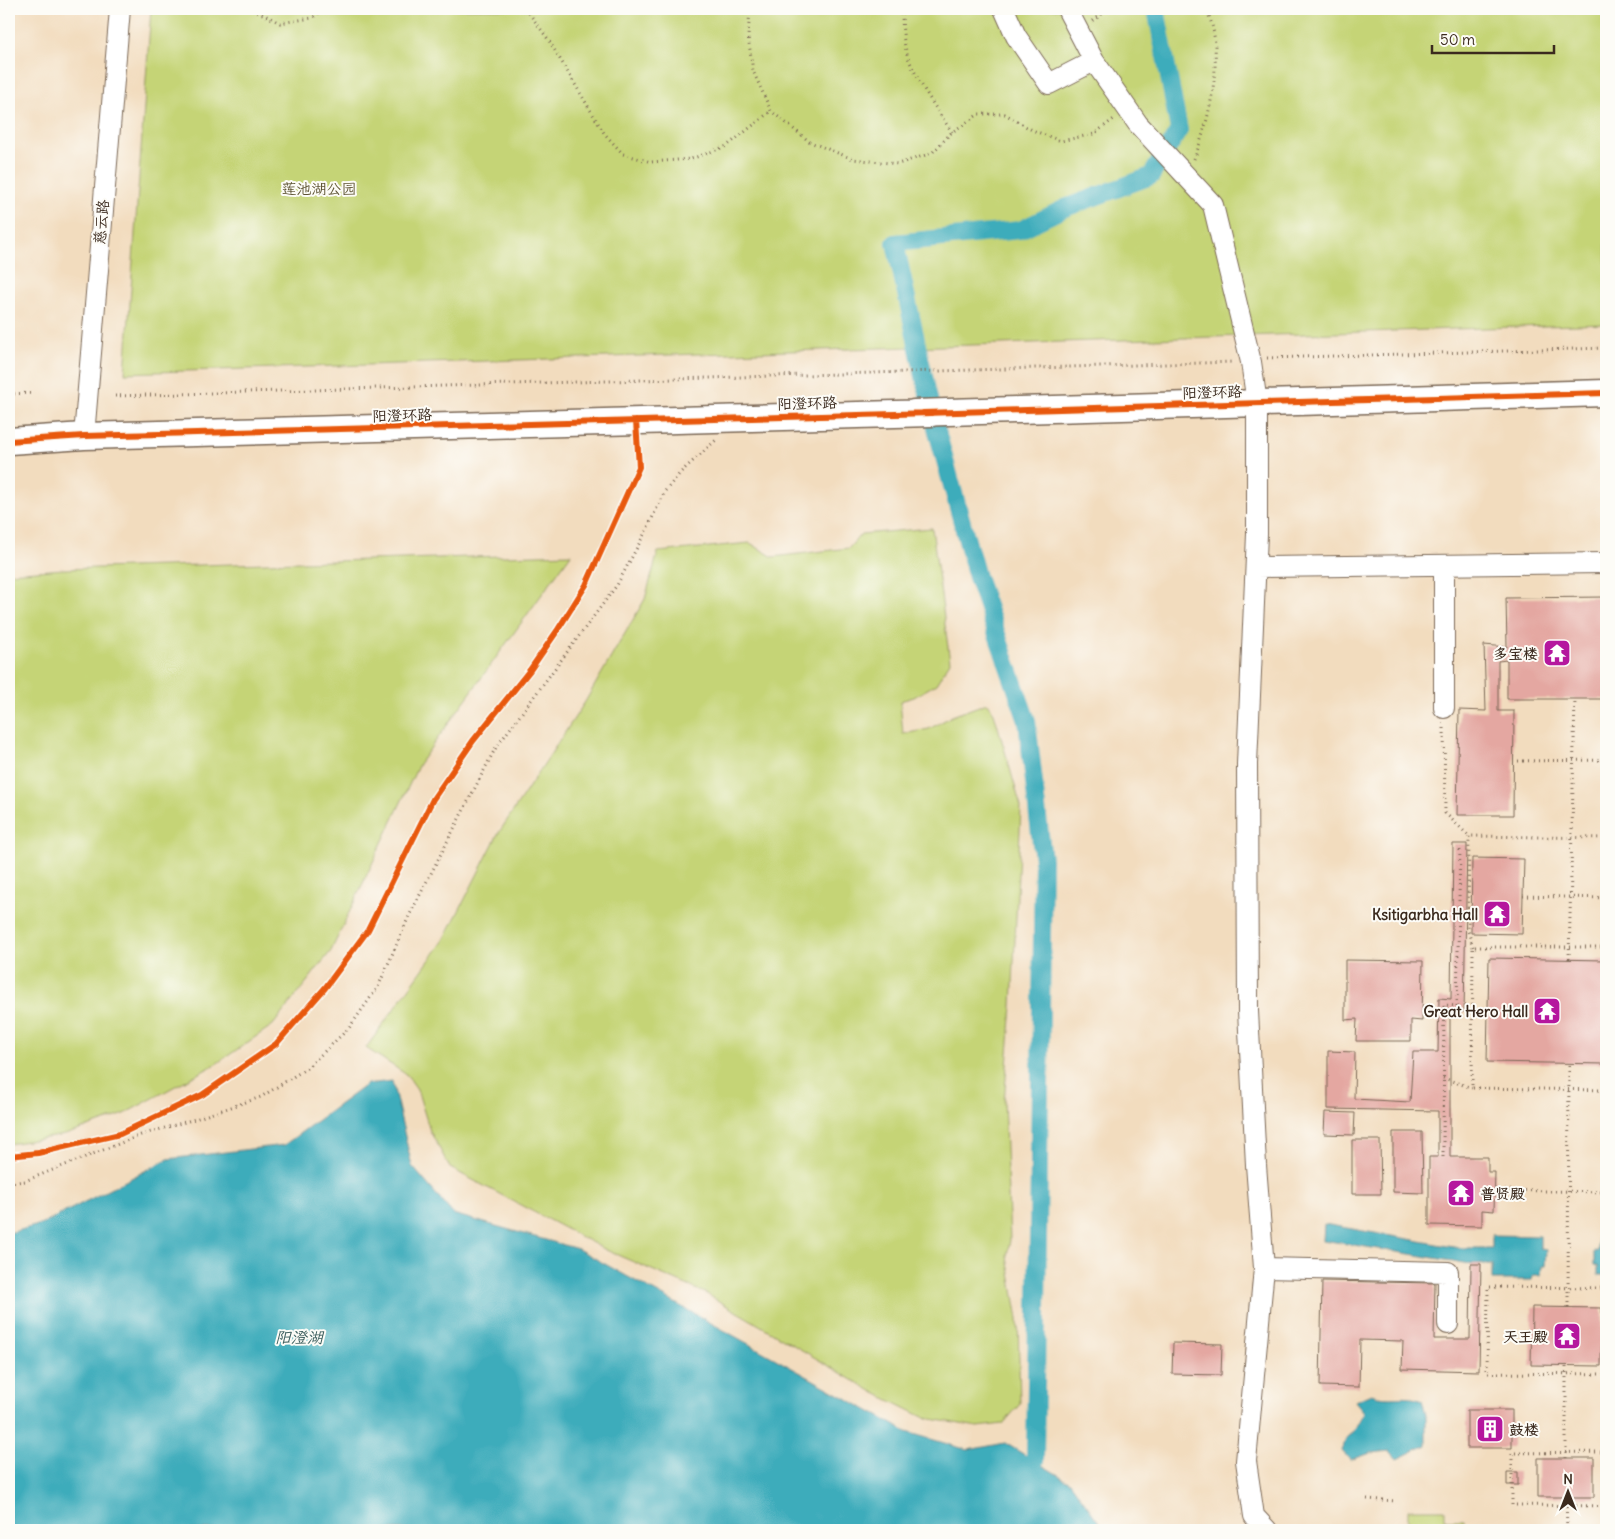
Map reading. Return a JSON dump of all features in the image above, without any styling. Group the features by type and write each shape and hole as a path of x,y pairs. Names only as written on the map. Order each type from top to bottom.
{"main road":[{"name":"阳澄环路","path":"9,441 84,436 1606,393"}],"street":[{"name":"慈云路","path":"84,436 120,9"},
{"path":"1004,9 1016,36 1049,84 1094,61"},
{"path":"1067,9 1094,61 1128,109 1146,133 1213,205 1251,362 1257,403 1256,567 1247,764 1248,1011 1256,1165 1264,1268 1246,1461 1254,1516 1267,1530"},
{"path":"1256,567 1606,563"},
{"path":"1444,565 1444,708"},
{"path":"1264,1268 1448,1272 1448,1324"}],"path":[{"path":"253,9 280,23 312,18 324,9"},
{"path":"526,9 553,47 604,133 623,154 651,162 691,159 727,146 771,111"},
{"path":"750,9 748,36 753,70 771,111 810,142 853,159 898,164 932,153 952,132 978,114 1005,114 1032,130 1061,141 1094,134 1128,109"},
{"path":"902,9 902,26 909,61 924,89 952,132"},
{"path":"1184,174 1191,166 1202,139 1216,60 1214,32 1207,9"},
{"path":"115,396 1251,362 1272,358 1606,348"},
{"path":"9,394 34,393"},
{"path":"9,1183 25,1181 141,1135 260,1097 307,1068 349,1028 378,987 410,916 495,749 617,585 665,491 681,472 720,437"},
{"path":"1569,960 1575,699"},
{"path":"1444,708 1445,813 1469,836 1606,838"},
{"path":"1514,761 1606,760"},
{"path":"1469,836 1468,930 1473,947 1472,1088"},
{"path":"1443,1157 1444,1005 1457,1006 1460,849"},
{"path":"1523,896 1606,898"},
{"path":"1473,947 1606,947"},
{"path":"1568,1307 1569,1064"},
{"path":"1443,1078 1472,1088 1606,1090"},
{"path":"1495,1190 1606,1192"},
{"path":"1606,1288 1488,1287 1488,1373 1606,1374"},
{"path":"1566,1365 1566,1458"},
{"path":"1606,1452 1512,1453 1512,1505 1606,1506"},
{"path":"1566,1497 1566,1530"},
{"path":"1367,1499 1396,1501"}],"green space":[{"name":"莲池湖公园","path":"151,9 1606,9 1606,324 125,373"},
{"path":"932,528 950,662 936,684 914,697 900,701 903,734 929,729 952,716 987,703 994,713 1021,807 1012,1006 1004,1102 1010,1240 1007,1256 1018,1319 1020,1404 1003,1424 978,1427 925,1418 875,1393 705,1293 606,1250 450,1168 430,1131 417,1089 407,1075 366,1048 444,940 498,834 585,702 645,599 658,552 750,543 773,557 849,548 861,534"},
{"path":"571,554 419,764 331,951 273,1025 216,1064 122,1115 65,1135 9,1144 9,573 64,569"},
{"path":"1408,1509 1445,1509 1445,1520 1464,1520 1464,1530 1408,1530"}],"water":[{"name":"阳澄湖","path":"392,1081 412,1166 453,1214 578,1249 907,1432 968,1450 1005,1443 1070,1482 1101,1525 1114,1530 9,1530 9,1233 42,1224 168,1159 284,1145 367,1084"},
{"path":"1324,1224 1459,1248 1492,1248 1492,1235 1540,1236 1540,1249 1546,1250 1545,1266 1542,1266 1541,1275 1533,1275 1532,1280 1492,1280 1492,1264 1471,1264 1323,1240"},
{"path":"1598,1236 1606,1236 1606,1282 1605,1275 1598,1275 1598,1266 1594,1265 1594,1252 1598,1251"},
{"path":"1371,1394 1384,1397 1410,1397 1422,1400 1426,1414 1426,1445 1397,1459 1390,1451 1371,1453 1350,1460 1342,1451 1346,1438 1352,1434 1364,1412 1355,1401"}],"building":[{"path":"1606,597 1606,699 1507,699 1507,660 1498,661 1498,711 1514,711 1513,815 1457,815 1459,710 1486,711 1484,645 1507,647 1506,598"},
{"path":"1453,844 1467,844 1464,1012 1450,1011 1450,1157 1488,1157 1488,1172 1495,1172 1494,1211 1482,1210 1482,1226 1429,1225 1429,1157 1438,1157 1438,1111 1328,1109 1328,1051 1355,1052 1354,1099 1410,1102 1413,1052 1438,1052 1439,998 1451,999"},
{"name":"Ksitigarbha Hall","path":"1472,858 1524,859 1522,934 1471,933"},
{"name":"Great Hero Hall","path":"1489,958 1606,960 1606,1064 1487,1062"},
{"path":"1345,960 1423,961 1422,1021 1411,1020 1411,1041 1356,1041 1357,1019 1345,1020"},
{"path":"1325,1112 1355,1113 1354,1135 1324,1134"},
{"path":"1393,1132 1422,1132 1423,1193 1393,1192"},
{"path":"1352,1140 1380,1140 1381,1194 1352,1194"},
{"path":"1471,1264 1481,1264 1479,1371 1402,1369 1403,1341 1360,1340 1359,1387 1320,1386 1322,1281 1435,1283 1434,1339 1470,1339"},
{"name":"天王殿","path":"1532,1307 1602,1308 1601,1366 1531,1365"},
{"path":"1173,1343 1222,1344 1221,1375 1172,1374"},
{"name":"鼓楼","path":"1467,1410 1512,1410 1512,1448 1467,1448"},
{"path":"1538,1458 1594,1458 1594,1497 1538,1497"},
{"path":"1507,1472 1518,1472 1518,1485 1507,1485"}],"waterway":[{"path":"1035,1461 1043,860 1027,721 977,577 932,413 895,243 1020,230 1065,208 1151,176 1179,130 1156,9"}],"cycle path":[{"path":"923,413 1606,393"},
{"path":"9,441 84,436 932,413"},
{"path":"9,1156 38,1153 120,1134 202,1095 276,1044 325,988 368,930 433,799 473,741 530,670 586,585 639,467 636,421"}],"place":[{"name":"多宝楼","path":"1557,653"},
{"name":"Ksitigarbha Hall","path":"1497,914"},
{"name":"Great Hero Hall","path":"1547,1011"},
{"name":"普贤殿","path":"1461,1193"},
{"name":"天王殿","path":"1567,1336"},
{"name":"鼓楼","path":"1490,1429"}]}
